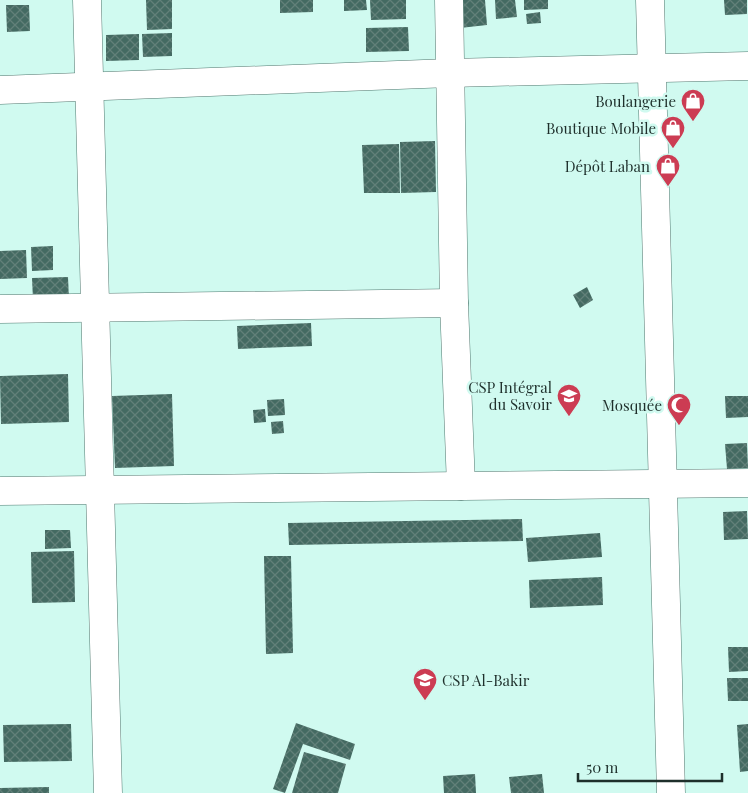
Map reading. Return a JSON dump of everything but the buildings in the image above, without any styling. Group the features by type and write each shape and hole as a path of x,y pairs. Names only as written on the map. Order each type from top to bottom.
{"street":[{"path":"87,0 108,793"},
{"path":"448,0 454,303 461,486"},
{"path":"650,0 671,793"},
{"path":"0,90 450,73 748,66"},
{"path":"0,310 454,303"},
{"path":"0,491 748,483"}],"place":[{"name":"Boulangerie","path":"693,122"},
{"name":"Boutique Mobile","path":"673,149"},
{"name":"Dépôt Laban","path":"668,187"},
{"name":"CSP Intégral du Savoir","path":"569,417"},
{"name":"Mosquée","path":"679,426"},
{"name":"CSP Al-Bakir","path":"425,701"}]}
